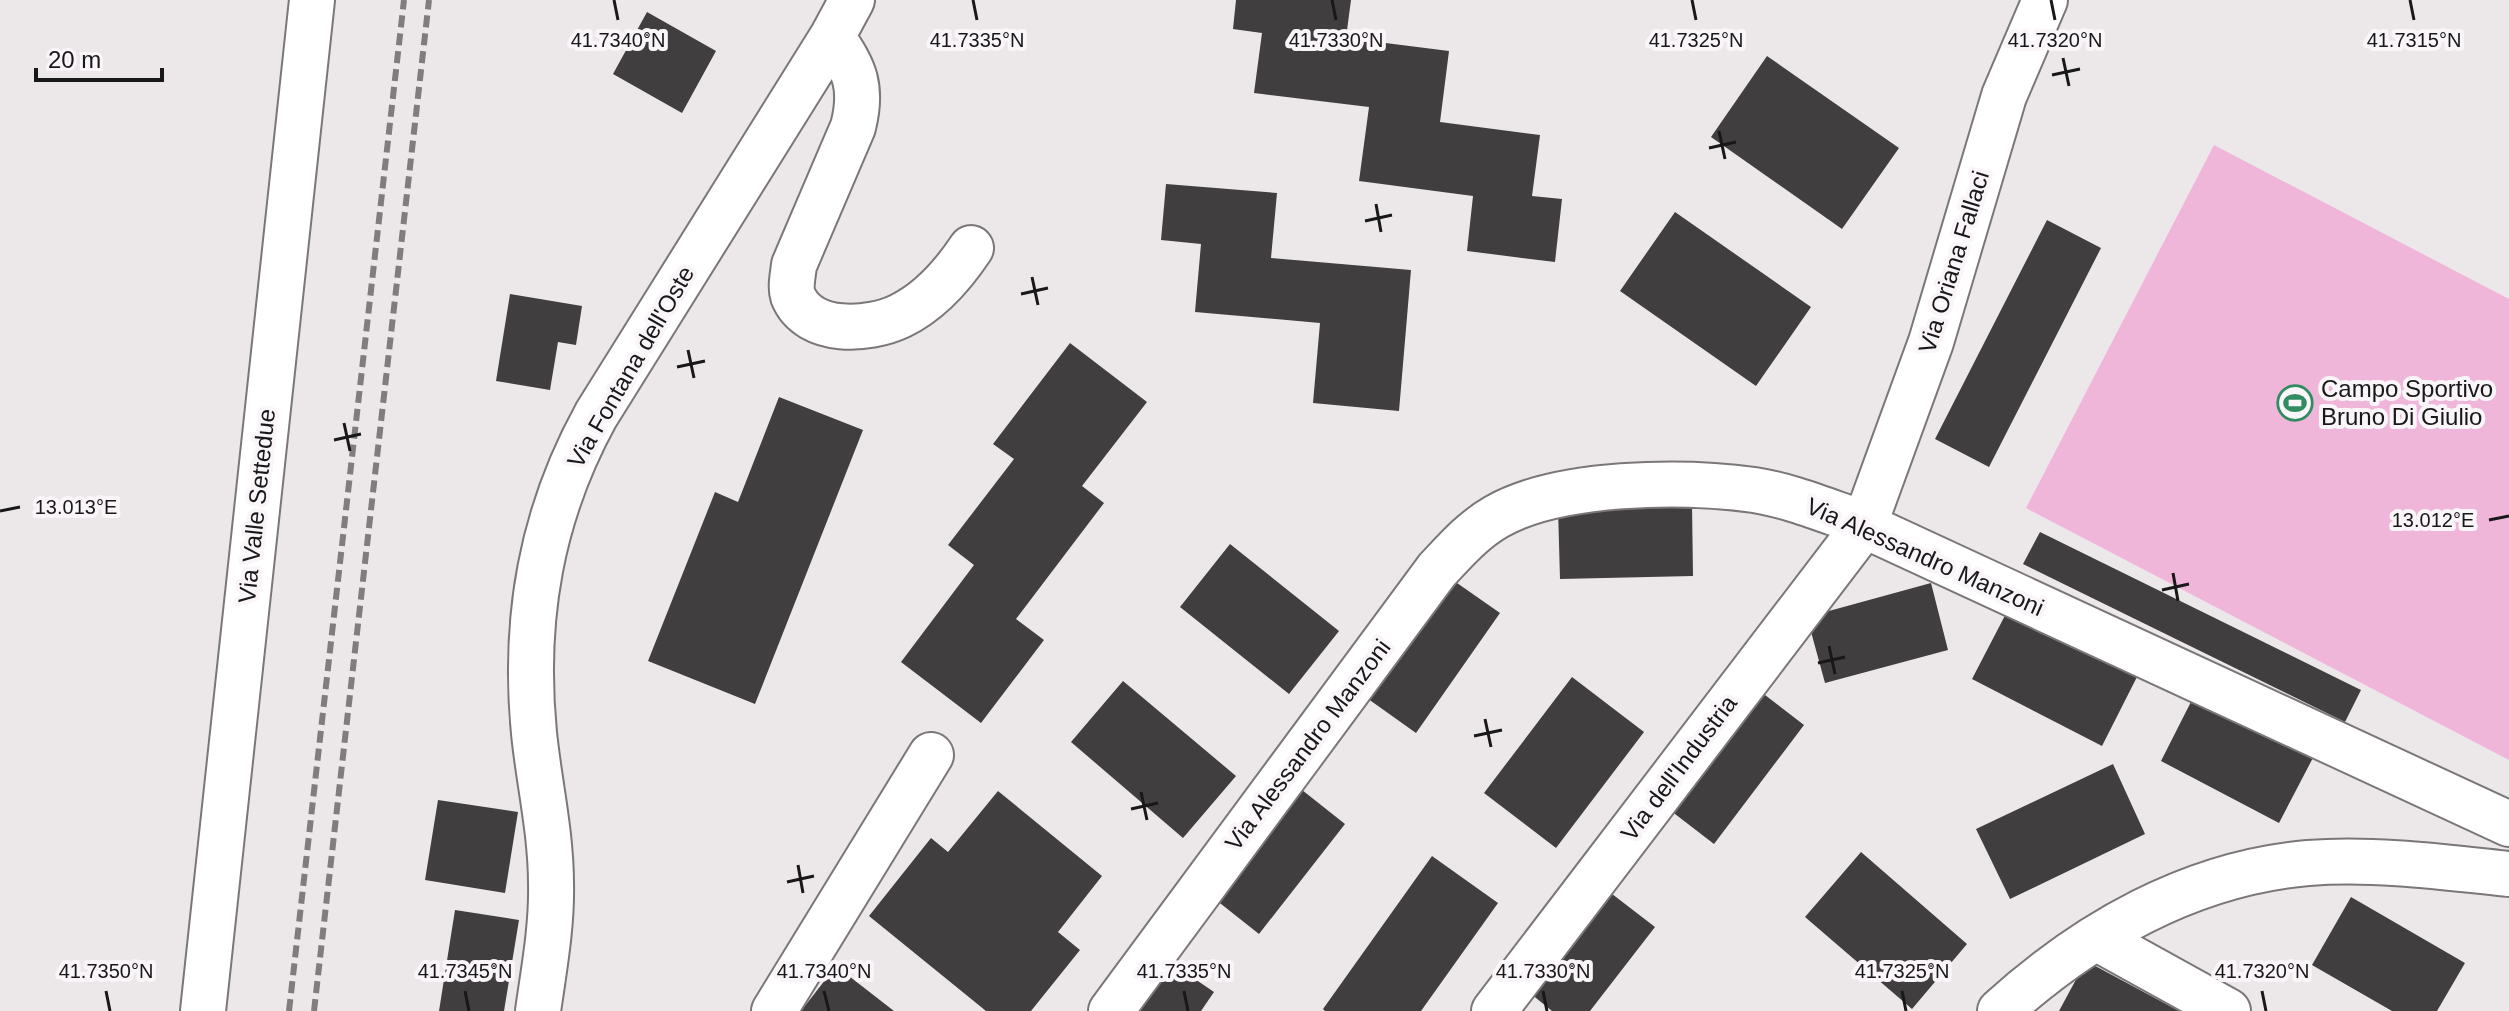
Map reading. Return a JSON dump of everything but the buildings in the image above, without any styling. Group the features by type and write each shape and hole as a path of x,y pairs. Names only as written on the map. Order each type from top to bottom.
{"street":[{"name":"Via Valle Settedue","path":"203,1011 312,0"},
{"name":"Via Oriana Fallaci","path":"1864,526 1931,342 2000,107 2045,0"},
{"path":"842,18 858,105 853,127 798,255 793,275 794,299 810,317 820,322 857,327 882,323 899,317 925,299 947,279 971,248"},
{"name":"Via Fontana dell'Oste","path":"538,1011 551,884 548,829 534,733 531,674 533,612 551,518 575,456 596,415 842,18"},
{"name":"Via Alessandro Manzoni","path":"1111,1011 1437,570 1468,536 1494,518 1525,504 1570,493 1645,487 1726,487 1775,495 1822,509 2509,824"},
{"name":"Via dell'Industria","path":"1494,1011 1864,526"},
{"path":"774,1011 931,755"},
{"path":"2000,1011 2043,975 2096,938 2145,910 2226,877 2289,865 2364,863 2509,874"},
{"path":"2096,938 2228,1011"}],"shaded area":[{"name":"Campo Sportivo Bruno Di Giulio","path":"2214,145 2509,299 2509,760 2026,508"}],"railway":[{"path":"289,1011 404,0"},
{"path":"314,1011 429,0"}],"place":[{"name":"Campo Sportivo Bruno Di Giulio","path":"2295,403"}]}
